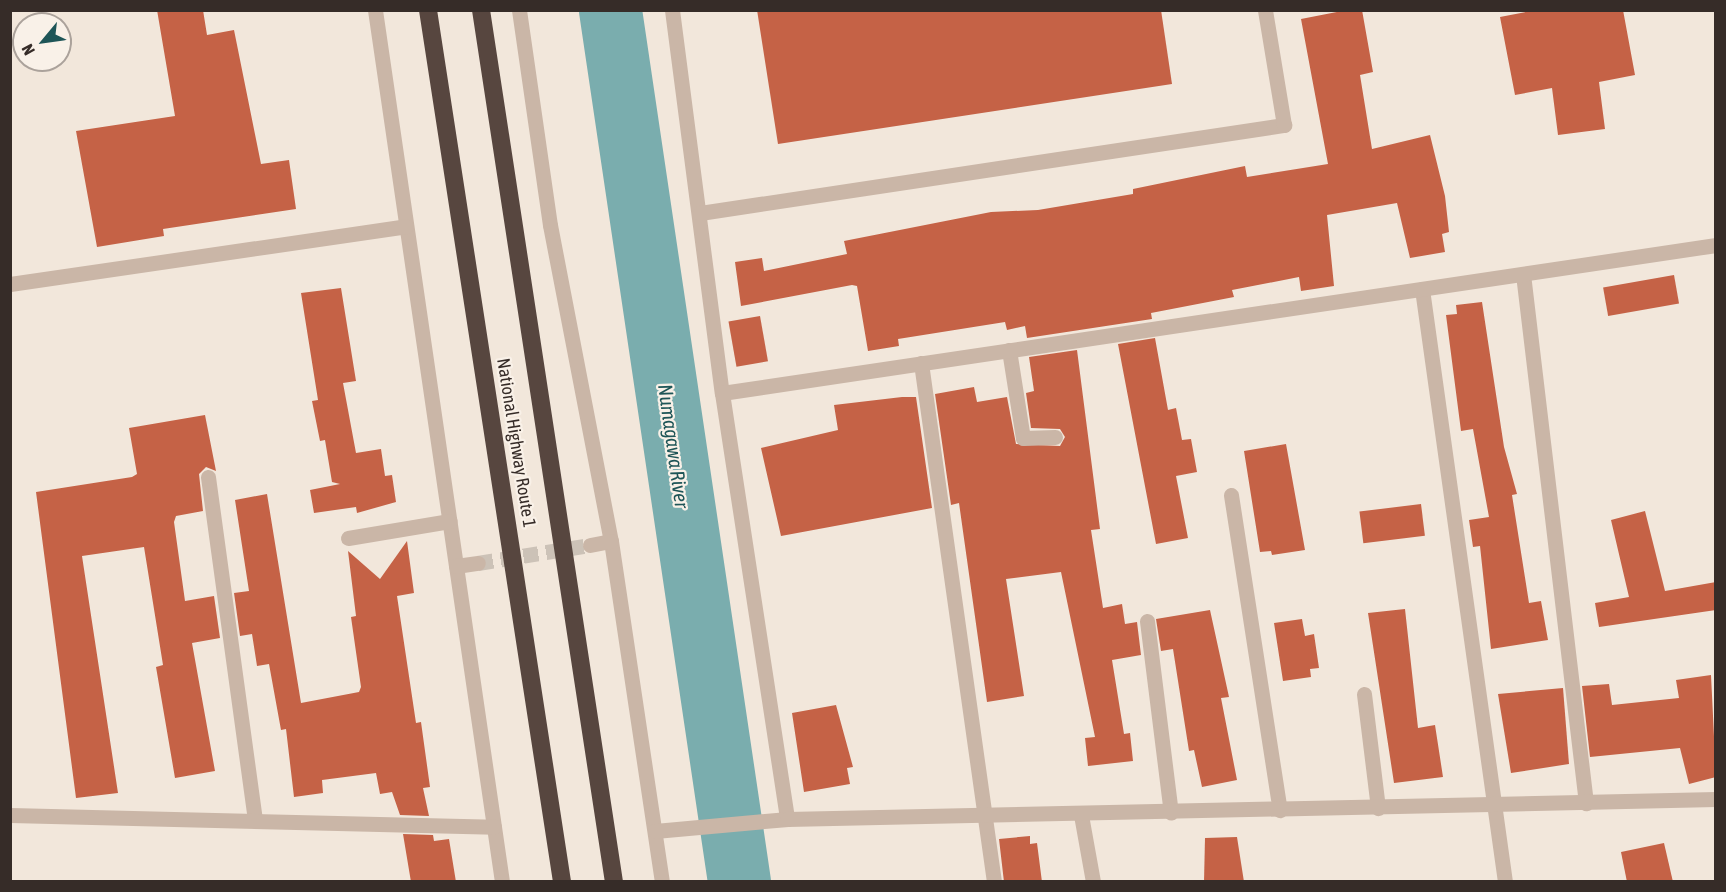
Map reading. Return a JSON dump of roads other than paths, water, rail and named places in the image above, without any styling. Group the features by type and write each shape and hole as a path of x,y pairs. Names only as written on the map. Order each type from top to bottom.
{"highway":[{"name":"National Highway Route 1","path":"428,10 562,882"},
{"name":"National Highway Route 1","path":"481,10 614,882"}],"street":[{"path":"375,10 502,882"},
{"path":"519,10 550,225 611,541 662,882"},
{"path":"672,10 722,393 787,819"},
{"path":"700,213 1284,125 1265,10"},
{"path":"10,284 406,226"},
{"path":"722,393 1716,245"},
{"path":"1523,273 1586,803"},
{"path":"1422,289 1505,882"},
{"path":"1009,350 1023,438 1055,437"},
{"path":"921,363 994,882"},
{"path":"208,477 255,821"},
{"path":"1231,495 1280,810"},
{"path":"348,538 450,521"},
{"path":"590,545 611,541"},
{"path":"456,566 478,563"},
{"path":"1147,621 1171,813"},
{"path":"1364,694 1378,808"},
{"path":"655,831 787,819 1081,815 1716,799"},
{"path":"10,815 494,826"},
{"path":"1081,815 1093,882"}],"waterway":[{"name":"Numagawa River","path":"610,10 739,882"}],"tunnel":[{"path":"478,563 590,545"}]}
